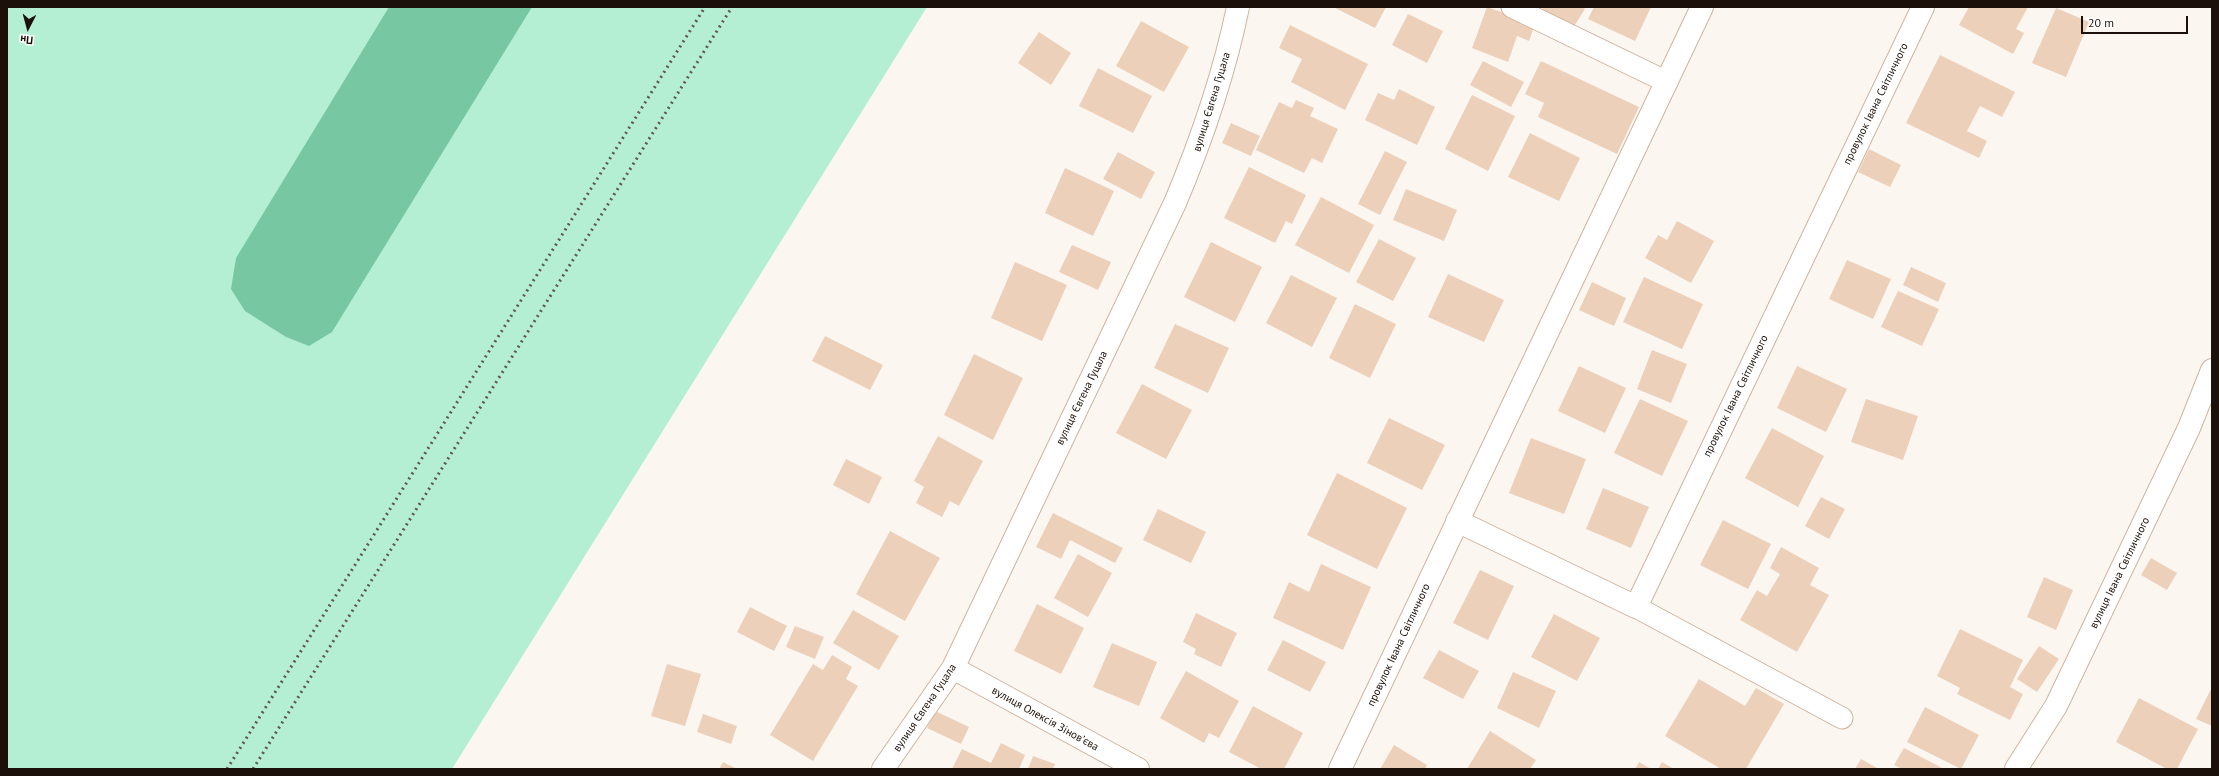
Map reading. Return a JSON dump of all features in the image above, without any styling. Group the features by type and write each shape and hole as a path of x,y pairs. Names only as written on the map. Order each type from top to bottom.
{"street":[{"name":"вулиця Євгена Гуцала","path":"883,769 953,668 1187,175 1212,110 1238,7"},
{"name":"провулок Івана Світличного","path":"1340,769 1702,7"},
{"name":"провулок Івана Світличного","path":"1636,607 1923,7"},
{"name":"вулиця Івана Світличного","path":"2016,769 2056,706 2189,428 2212,370"},
{"path":"1457,521 1636,607"},
{"name":"вулиця Олексія Зіновʼєва","path":"953,668 1138,769"}],"lane":[{"path":"1512,7 1667,82"},
{"path":"1636,607 1842,718"}],"green space":[{"path":"7,7 927,7 452,769 7,769"},
{"path":"389,7 532,7 332,332 309,346 286,337 245,311 231,289 236,258"}],"building":[{"path":"1333,7 1386,7 1375,28"},
{"path":"1487,7 1535,24 1529,41 1517,36 1508,62 1472,48"},
{"path":"1544,7 1582,7 1585,9 1573,28 1542,10"},
{"path":"1594,7 1651,7 1635,41 1588,19"},
{"path":"1969,7 2028,7 2016,29 2024,33 2013,54 1959,25"},
{"path":"2056,8 2089,22 2066,77 2032,63"},
{"path":"1408,14 1443,31 1427,63 1392,45"},
{"path":"1141,21 1189,47 1164,92 1116,66"},
{"path":"1290,25 1368,64 1345,110 1291,82 1302,59 1279,48"},
{"path":"1039,32 1071,53 1051,85 1018,63"},
{"path":"1940,55 2015,92 2002,117 1980,106 1967,131 1987,141 1979,158 1906,123"},
{"path":"1483,61 1524,82 1511,107 1470,85"},
{"path":"1541,61 1639,107 1617,154 1538,117 1544,103 1525,94"},
{"path":"1098,68 1152,96 1133,133 1079,106"},
{"path":"1399,89 1435,107 1417,145 1365,120 1378,93 1394,100"},
{"path":"1472,95 1515,116 1488,171 1445,149"},
{"path":"1296,100 1314,108 1310,116 1338,129 1322,163 1312,158 1304,173 1256,150 1279,102 1292,108"},
{"path":"1231,123 1260,136 1251,156 1222,143"},
{"path":"1530,133 1580,158 1559,201 1508,177"},
{"path":"1869,149 1901,165 1890,187 1858,172"},
{"path":"1385,151 1407,162 1380,215 1358,204"},
{"path":"1118,152 1155,172 1141,199 1103,179"},
{"path":"1249,167 1306,195 1292,224 1286,221 1275,243 1224,218"},
{"path":"1065,168 1114,191 1093,236 1045,213"},
{"path":"1406,189 1457,210 1444,241 1393,220"},
{"path":"1321,197 1374,225 1349,273 1295,245"},
{"path":"1677,221 1714,241 1691,283 1645,258 1658,235 1667,240"},
{"path":"1379,239 1416,258 1393,301 1356,282"},
{"path":"1211,242 1262,267 1235,322 1184,297"},
{"path":"1072,245 1111,262 1098,290 1059,272"},
{"path":"1847,260 1891,279 1873,319 1829,299"},
{"path":"1015,262 1067,285 1042,341 991,318"},
{"path":"1911,267 1946,283 1938,302 1903,285"},
{"path":"1448,274 1504,300 1484,342 1428,317"},
{"path":"1291,275 1337,298 1312,347 1266,323"},
{"path":"1644,277 1703,304 1682,349 1623,322"},
{"path":"1592,282 1626,298 1614,326 1579,310"},
{"path":"1898,291 1939,309 1922,346 1881,327"},
{"path":"1355,304 1396,324 1370,378 1329,358"},
{"path":"1175,324 1229,348 1208,393 1154,368"},
{"path":"825,336 883,365 870,390 812,361"},
{"path":"1652,350 1687,364 1671,403 1637,389"},
{"path":"974,354 1023,378 993,440 944,415"},
{"path":"1579,366 1626,388 1605,433 1558,411"},
{"path":"1797,366 1847,389 1826,432 1777,408"},
{"path":"1142,384 1192,410 1166,459 1116,433"},
{"path":"1640,399 1688,421 1662,476 1614,453"},
{"path":"1866,399 1918,416 1903,460 1851,442"},
{"path":"1389,418 1445,445 1422,490 1367,463"},
{"path":"1772,428 1824,456 1798,507 1745,478"},
{"path":"938,436 983,461 959,506 950,501 942,517 916,503 924,487 914,481"},
{"path":"1531,438 1586,459 1564,514 1509,493"},
{"path":"846,459 882,477 869,504 833,485"},
{"path":"1337,473 1407,508 1377,569 1307,535"},
{"path":"1603,488 1649,507 1631,548 1586,529"},
{"path":"1821,497 1845,509 1829,539 1805,526"},
{"path":"1158,509 1206,532 1191,563 1143,540"},
{"path":"1053,513 1123,548 1115,563 1070,540 1061,559 1036,547"},
{"path":"1723,520 1771,544 1748,589 1700,565"},
{"path":"890,531 940,558 905,621 856,594"},
{"path":"1781,547 1819,568 1810,585 1829,595 1797,652 1740,620 1757,590 1767,596 1780,574 1770,568"},
{"path":"1078,554 1112,573 1088,617 1054,598"},
{"path":"2151,558 2177,573 2167,590 2141,575"},
{"path":"1321,564 1371,587 1343,650 1273,618 1289,582 1309,592"},
{"path":"1480,570 1514,586 1488,640 1453,623"},
{"path":"2044,577 2073,590 2056,630 2027,617"},
{"path":"1037,604 1084,628 1061,674 1014,651"},
{"path":"750,607 787,626 774,651 737,632"},
{"path":"853,610 899,636 879,670 833,643"},
{"path":"1196,613 1237,633 1221,667 1194,654 1196,649 1183,642"},
{"path":"1554,614 1600,638 1577,681 1531,657"},
{"path":"795,626 824,637 815,659 786,647"},
{"path":"1960,629 2023,660 2010,687 2023,694 2010,720 1957,694 1960,688 1937,676"},
{"path":"1283,640 1326,662 1310,692 1267,670"},
{"path":"1112,643 1157,662 1139,706 1093,687"},
{"path":"2039,646 2059,659 2037,692 2017,679"},
{"path":"1439,650 1479,671 1463,699 1423,678"},
{"path":"832,655 852,667 846,679 858,686 813,761 770,735 813,664 823,670"},
{"path":"667,664 701,674 685,726 651,716"},
{"path":"1186,671 1239,701 1219,738 1209,733 1204,743 1160,718"},
{"path":"1513,672 1556,691 1539,728 1497,708"},
{"path":"1699,679 1745,706 1756,688 1784,704 1746,769 1721,769 1665,736"},
{"path":"2212,687 2212,726 2196,719"},
{"path":"2139,698 2198,729 2177,769 2167,769 2116,742"},
{"path":"1253,706 1303,733 1284,769 1261,769 1229,752"},
{"path":"1925,707 1979,735 1961,769 1907,742"},
{"path":"935,711 969,727 961,744 927,728"},
{"path":"703,714 737,726 731,744 697,732"},
{"path":"1490,731 1536,760 1530,769 1467,769"},
{"path":"1001,743 1025,755 1019,769 952,769 962,749 991,763"},
{"path":"1394,745 1427,765 1425,769 1380,769"},
{"path":"1904,748 1944,769 1902,769 1894,765"},
{"path":"1033,756 1055,764 1053,769 1028,769"},
{"path":"1861,759 1879,769 1855,769"},
{"path":"723,762 737,769 719,769"},
{"path":"1639,762 1651,769 1635,769"},
{"path":"1662,762 1674,769 1658,769"}],"railway":[{"path":"227,769 705,7"},
{"path":"253,769 732,7"}]}
